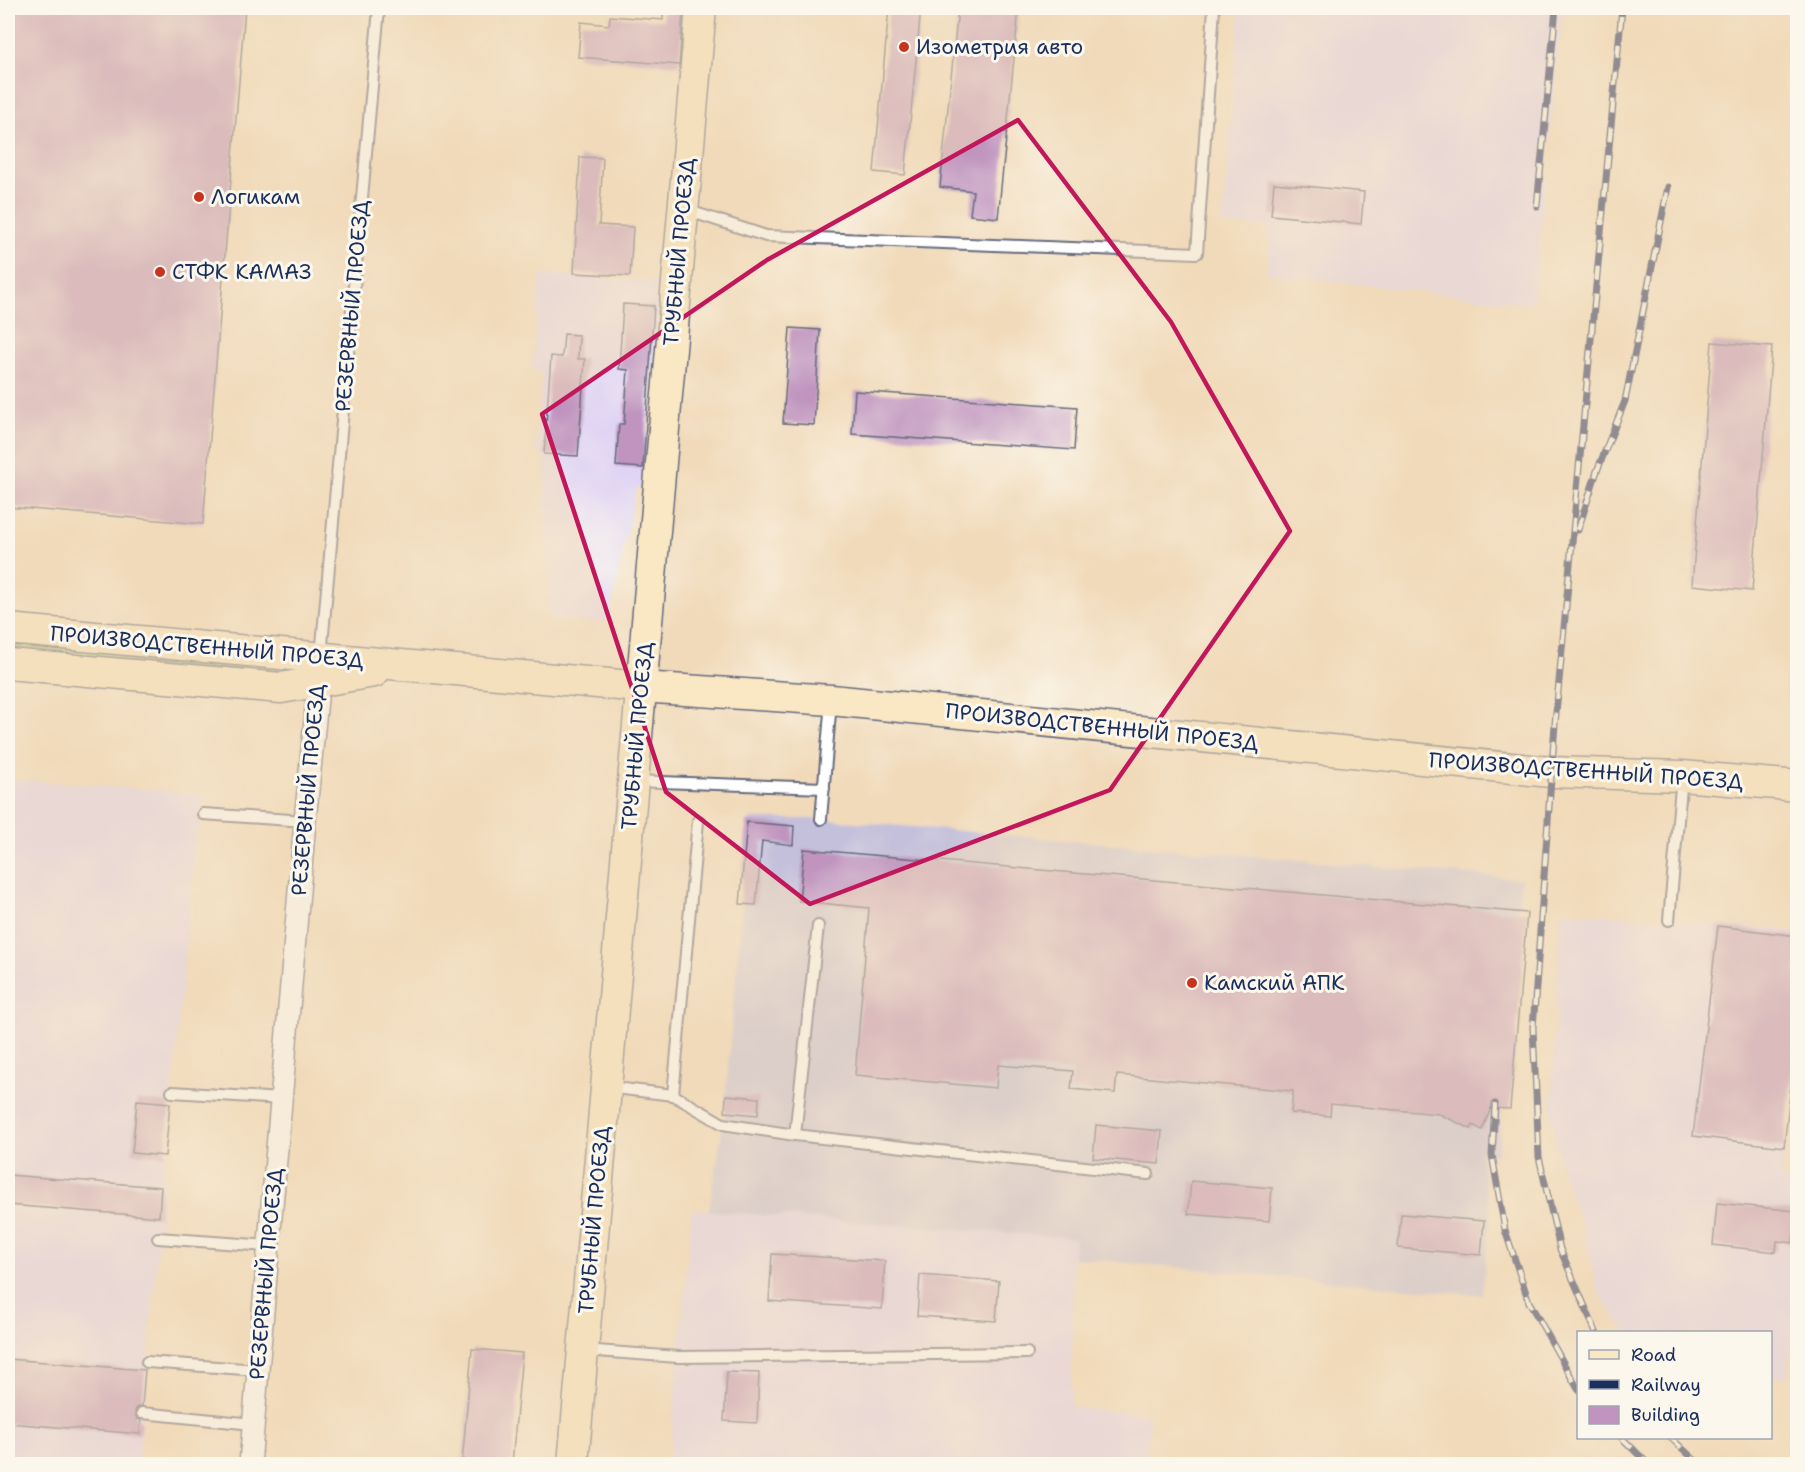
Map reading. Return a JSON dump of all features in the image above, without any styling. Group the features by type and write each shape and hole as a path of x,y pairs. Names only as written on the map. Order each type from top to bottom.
{"street":[{"name":"ТРУБНЫЙ ПРОЕЗД","path":"573,1464 701,8"},
{"name":"ПРОИЗВОДСТВЕННЫЙ ПРОЕЗД","path":"8,629 320,669 406,666 641,687 831,700 1539,771 1682,776 1797,786"},
{"name":"ПРОИЗВОДСТВЕННЫЙ ПРОЕЗД","path":"8,664 282,688 320,669"},
{"name":"РЕЗЕРВНЫЙ ПРОЕЗД","path":"250,1464 320,669"}],"lane":[{"name":"РЕЗЕРВНЫЙ ПРОЕЗД","path":"320,669 379,8"},
{"path":"683,209 766,236 1197,254 1215,8"},
{"path":"821,819 831,700"},
{"path":"1669,920 1682,776"},
{"path":"633,781 824,788"},
{"path":"203,814 305,821"},
{"path":"673,1095 698,820"},
{"path":"795,1135 818,926"},
{"path":"606,1087 673,1095 723,1124 795,1135 1148,1174"},
{"path":"172,1092 281,1099"},
{"path":"158,1238 268,1246"},
{"path":"583,1350 678,1357 1027,1353"},
{"path":"147,1362 258,1370"},
{"path":"142,1413 253,1424"}],"highlighted area":[{"path":"1018,120 1171,322 1290,531 1110,790 810,904 666,792 542,414 767,260"}],"shaded area":[{"path":"1240,8 1563,8 1534,297 1527,304 1266,273 1270,227 1222,225"},
{"path":"541,274 662,283 642,488 636,488 610,613 604,623 549,617 545,455 535,453 542,372 532,370"},
{"path":"8,779 204,794 202,823 197,829 138,1464 8,1464"},
{"path":"750,819 821,819 1521,879 1498,1155 1480,1153 1491,1215 1482,1295 1073,1258 1075,1238 709,1211 723,1124"},
{"path":"1561,911 1797,931 1797,1043 1781,1179 1798,1181 1797,1255 1788,1377 1772,1376 1772,1331 1625,1331 1598,1292 1584,1231 1561,1171 1551,1113"},
{"path":"692,1209 1075,1238 1071,1407 1150,1415 1146,1464 669,1464"}],"green space":[{"path":"8,641 278,663 278,676 8,654"}],"building":[{"path":"8,8 245,8 203,524 8,507"},
{"path":"889,8 921,8 905,175 874,172"},
{"path":"958,8 1019,8 998,218 970,215 973,191 940,187"},
{"path":"663,12 683,13 679,65 578,57 581,22 609,25 610,16 663,20"},
{"path":"580,157 603,158 599,225 633,227 630,276 574,273"},
{"path":"1274,183 1364,192 1361,224 1271,215"},
{"path":"623,304 654,306 643,468 616,466 619,424 624,424 628,370 619,369"},
{"path":"790,328 820,330 814,425 783,423"},
{"path":"564,334 579,335 578,359 585,359 578,456 544,454 551,356 562,357"},
{"path":"1712,342 1772,347 1752,591 1692,585"},
{"path":"855,391 1077,407 1074,450 852,434"},
{"path":"747,822 794,826 793,845 762,841 756,905 740,904"},
{"name":"Камский АПК","path":"804,849 1527,913 1510,1109 1491,1108 1482,1130 1473,1125 1471,1129 1439,1114 1331,1104 1330,1116 1291,1113 1293,1091 1117,1075 1115,1093 1071,1089 1073,1071 998,1065 996,1088 855,1075 869,908 799,901"},
{"path":"1718,926 1797,936 1797,1031 1784,1147 1693,1136"},
{"path":"726,1095 759,1098 758,1115 725,1112"},
{"path":"137,1100 170,1103 165,1156 132,1153"},
{"path":"1096,1125 1162,1131 1159,1164 1093,1158"},
{"path":"8,1175 161,1187 159,1217 8,1205"},
{"path":"1191,1181 1272,1188 1269,1221 1188,1214"},
{"path":"1717,1203 1796,1211 1793,1243 1777,1241 1776,1252 1713,1245"},
{"path":"1401,1214 1484,1221 1481,1255 1398,1248"},
{"path":"772,1254 885,1261 882,1309 769,1301"},
{"path":"920,1275 999,1281 996,1321 917,1316"},
{"path":"472,1349 522,1353 512,1464 462,1464"},
{"path":"8,1359 145,1370 142,1406 136,1408 135,1413 137,1419 141,1420 140,1434 8,1423"},
{"path":"727,1372 759,1373 757,1423 724,1421"}],"railway":[{"path":"1537,206 1556,8"},
{"path":"1596,1331 1560,1249 1539,1157 1533,1028 1555,724 1622,8"},
{"path":"1578,530 1597,471 1625,401 1668,187"},
{"path":"1495,1104 1492,1155 1505,1230 1529,1302 1577,1387"},
{"path":"1623,1439 1648,1464"},
{"path":"1672,1439 1699,1464"}],"place":[{"name":"Изометрия авто","path":"904,47"},
{"name":"Логикам","path":"199,197"},
{"name":"СТФК КАМАЗ","path":"160,272"},
{"name":"Камский АПК","path":"1192,983"}]}
